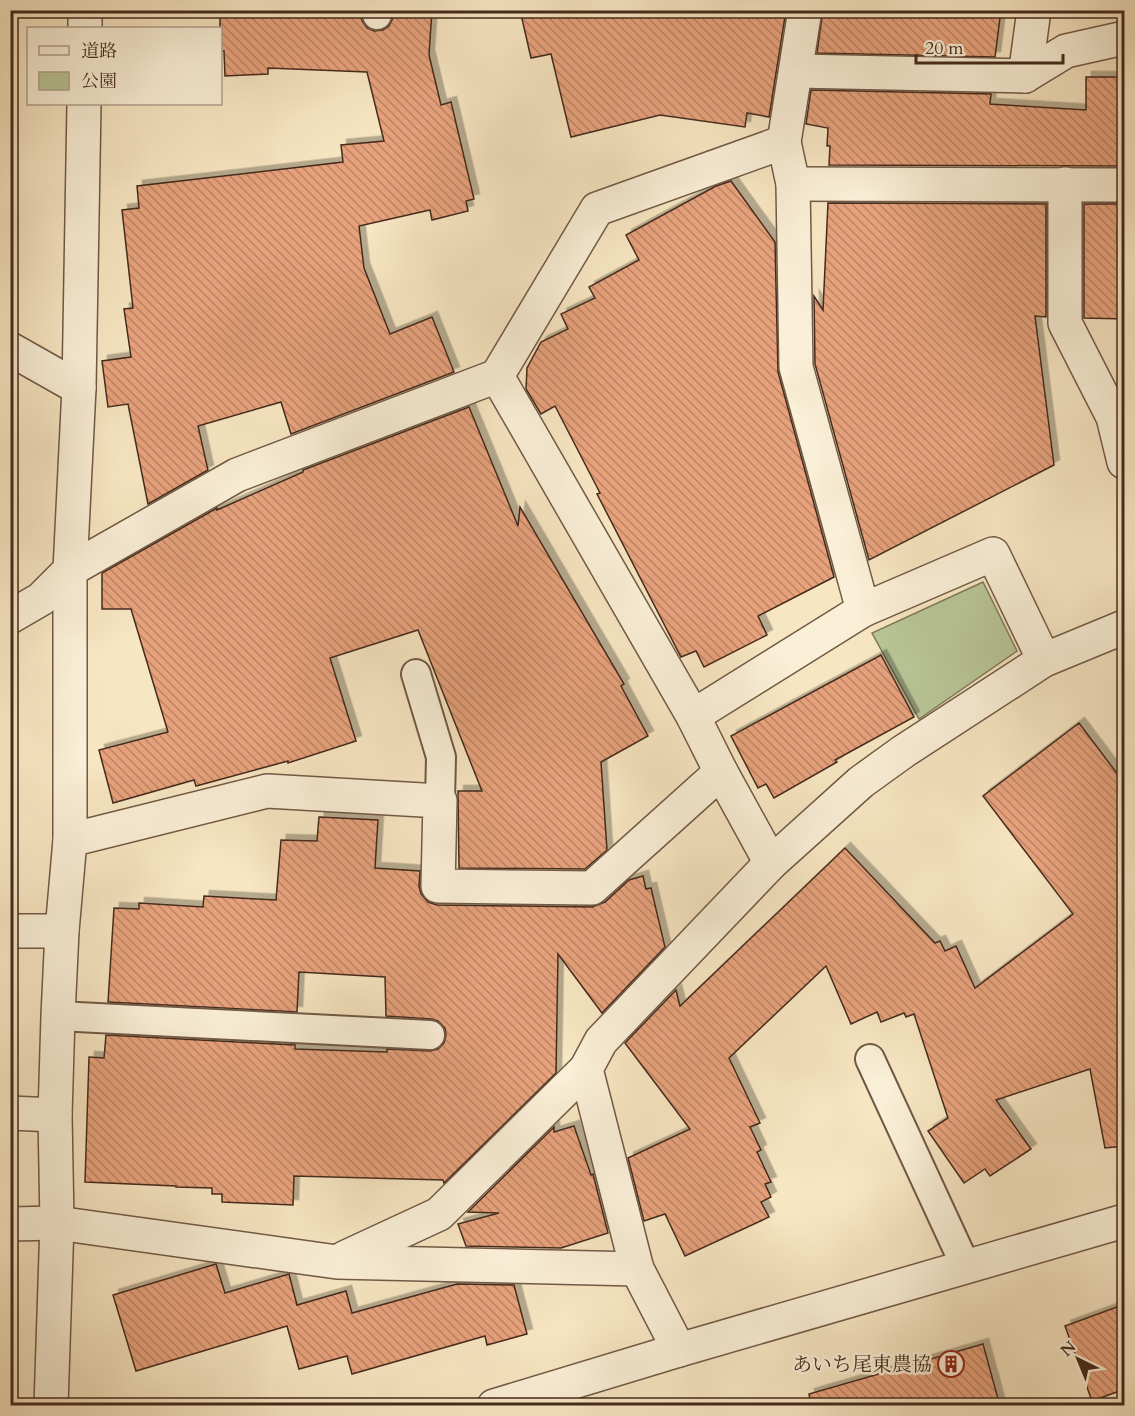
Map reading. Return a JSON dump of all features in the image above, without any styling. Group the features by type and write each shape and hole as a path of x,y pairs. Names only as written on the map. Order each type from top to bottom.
{"street":[{"path":"85,10 85,27"},
{"path":"805,10 784,142 793,184 796,367 862,610"},
{"path":"1025,76 1034,10"},
{"path":"797,70 1025,76 1066,51 1125,38"},
{"path":"51,1406 57,1223 55,1114 58,1016 70,840 70,570 79,388 84,105"},
{"path":"10,617 41,599 70,570 237,475 497,376 597,209 784,142"},
{"path":"793,184 1125,185"},
{"path":"1065,184 1065,323 1113,417 1125,462"},
{"path":"10,349 79,388"},
{"path":"497,376 693,716 771,863"},
{"path":"693,716 862,610 993,554 1044,660"},
{"path":"337,1262 439,1214 586,1069 601,1041 771,863 861,782 904,750 1044,660 1125,627"},
{"path":"70,840 267,791 440,801 438,886 592,888 721,772"},
{"path":"10,931 62,931"},
{"path":"586,1069 637,1269 679,1350"},
{"path":"10,1113 55,1114"},
{"path":"494,1406 564,1395 679,1350 1125,1221"},
{"path":"10,1224 57,1223 337,1262 637,1269"}],"lane":[{"path":"416,674 441,757 440,801"},
{"path":"58,1016 430,1035"},
{"path":"870,1059 966,1267"}],"green space":[{"path":"983,582 1017,651 919,719 872,633"}],"building":[{"path":"220,10 361,10 362,21 367,28 374,31 383,30 389,26 394,10 432,10 429,55 441,105 451,102 474,199 466,201 468,211 432,220 430,210 359,226 364,268 390,334 432,317 454,372 291,434 281,402 198,426 208,470 148,504 128,404 108,407 102,361 131,357 124,309 133,308 122,210 139,208 137,186 343,162 341,145 384,141 367,72 268,68 268,74 225,76 222,27 220,27"},
{"path":"520,10 786,10 769,117 747,113 745,127 660,115 571,137 551,54 531,58"},
{"path":"823,10 1001,10 995,57 817,53"},
{"path":"1086,77 1125,77 1125,157 1121,158 1120,166 829,165 828,128 806,124 811,90 991,94 990,104 1086,110"},
{"path":"731,181 775,242 778,372 834,577 758,616 767,635 704,667 696,651 681,657 597,494 600,493 555,406 541,414 526,389 527,368 541,342 568,329 561,314 595,298 589,287 639,260 626,235 716,186"},
{"path":"828,203 1046,204 1046,317 1035,316 1054,465 869,560 815,364 814,296 823,310"},
{"path":"1084,204 1119,204 1117,239 1125,239 1125,319 1084,318"},
{"path":"469,407 518,526 520,507 624,684 621,686 648,736 601,762 607,850 585,869 459,868 458,791 482,791 418,630 330,658 356,741 288,763 288,761 196,786 194,780 113,803 99,750 168,732 131,609 102,609 102,573 217,508 217,510 303,472 303,470"},
{"path":"881,655 914,717 835,760 837,762 774,798 766,784 758,788 731,736"},
{"path":"1079,723 1125,784 1125,1146 1105,1148 1090,1069 996,1100 1031,1149 990,1176 985,1169 964,1183 928,1131 948,1118 914,1014 906,1017 904,1013 881,1022 877,1012 851,1024 826,966 729,1058 760,1123 750,1127 761,1150 757,1152 771,1182 765,1184 771,1197 761,1202 769,1217 685,1256 665,1214 644,1221 628,1158 690,1129 625,1043 676,990 680,1006 845,848 935,943 940,941 945,951 956,946 975,988 1073,914 983,796"},
{"path":"319,817 378,820 375,868 420,871 421,894 428,902 437,905 592,907 605,902 629,880 643,876 646,889 651,888 665,947 602,1013 558,954 556,1073 444,1183 443,1180 294,1176 293,1205 222,1202 222,1194 212,1194 212,1188 85,1182 89,1057 104,1058 106,1035 295,1045 295,1049 387,1052 387,1049 430,1051 438,1049 444,1043 445,1028 438,1021 386,1016 385,977 299,972 297,1012 108,1002 114,908 139,909 139,903 203,907 204,896 276,900 281,840 317,841"},
{"path":"574,1126 591,1175 593,1174 608,1233 561,1248 466,1246 458,1224 499,1213 468,1212 554,1127 554,1132"},
{"path":"216,1264 225,1293 289,1274 297,1305 346,1291 352,1313 457,1284 514,1285 527,1334 487,1345 485,1336 352,1374 347,1356 299,1369 287,1326 136,1371 113,1295"},
{"path":"1125,1304 1125,1389 1092,1401 1065,1326"},
{"name":"あいち尾東農協","path":"983,1344 1000,1406 811,1406 809,1394"}],"place":[{"name":"あいち尾東農協","path":"951,1364"}]}
